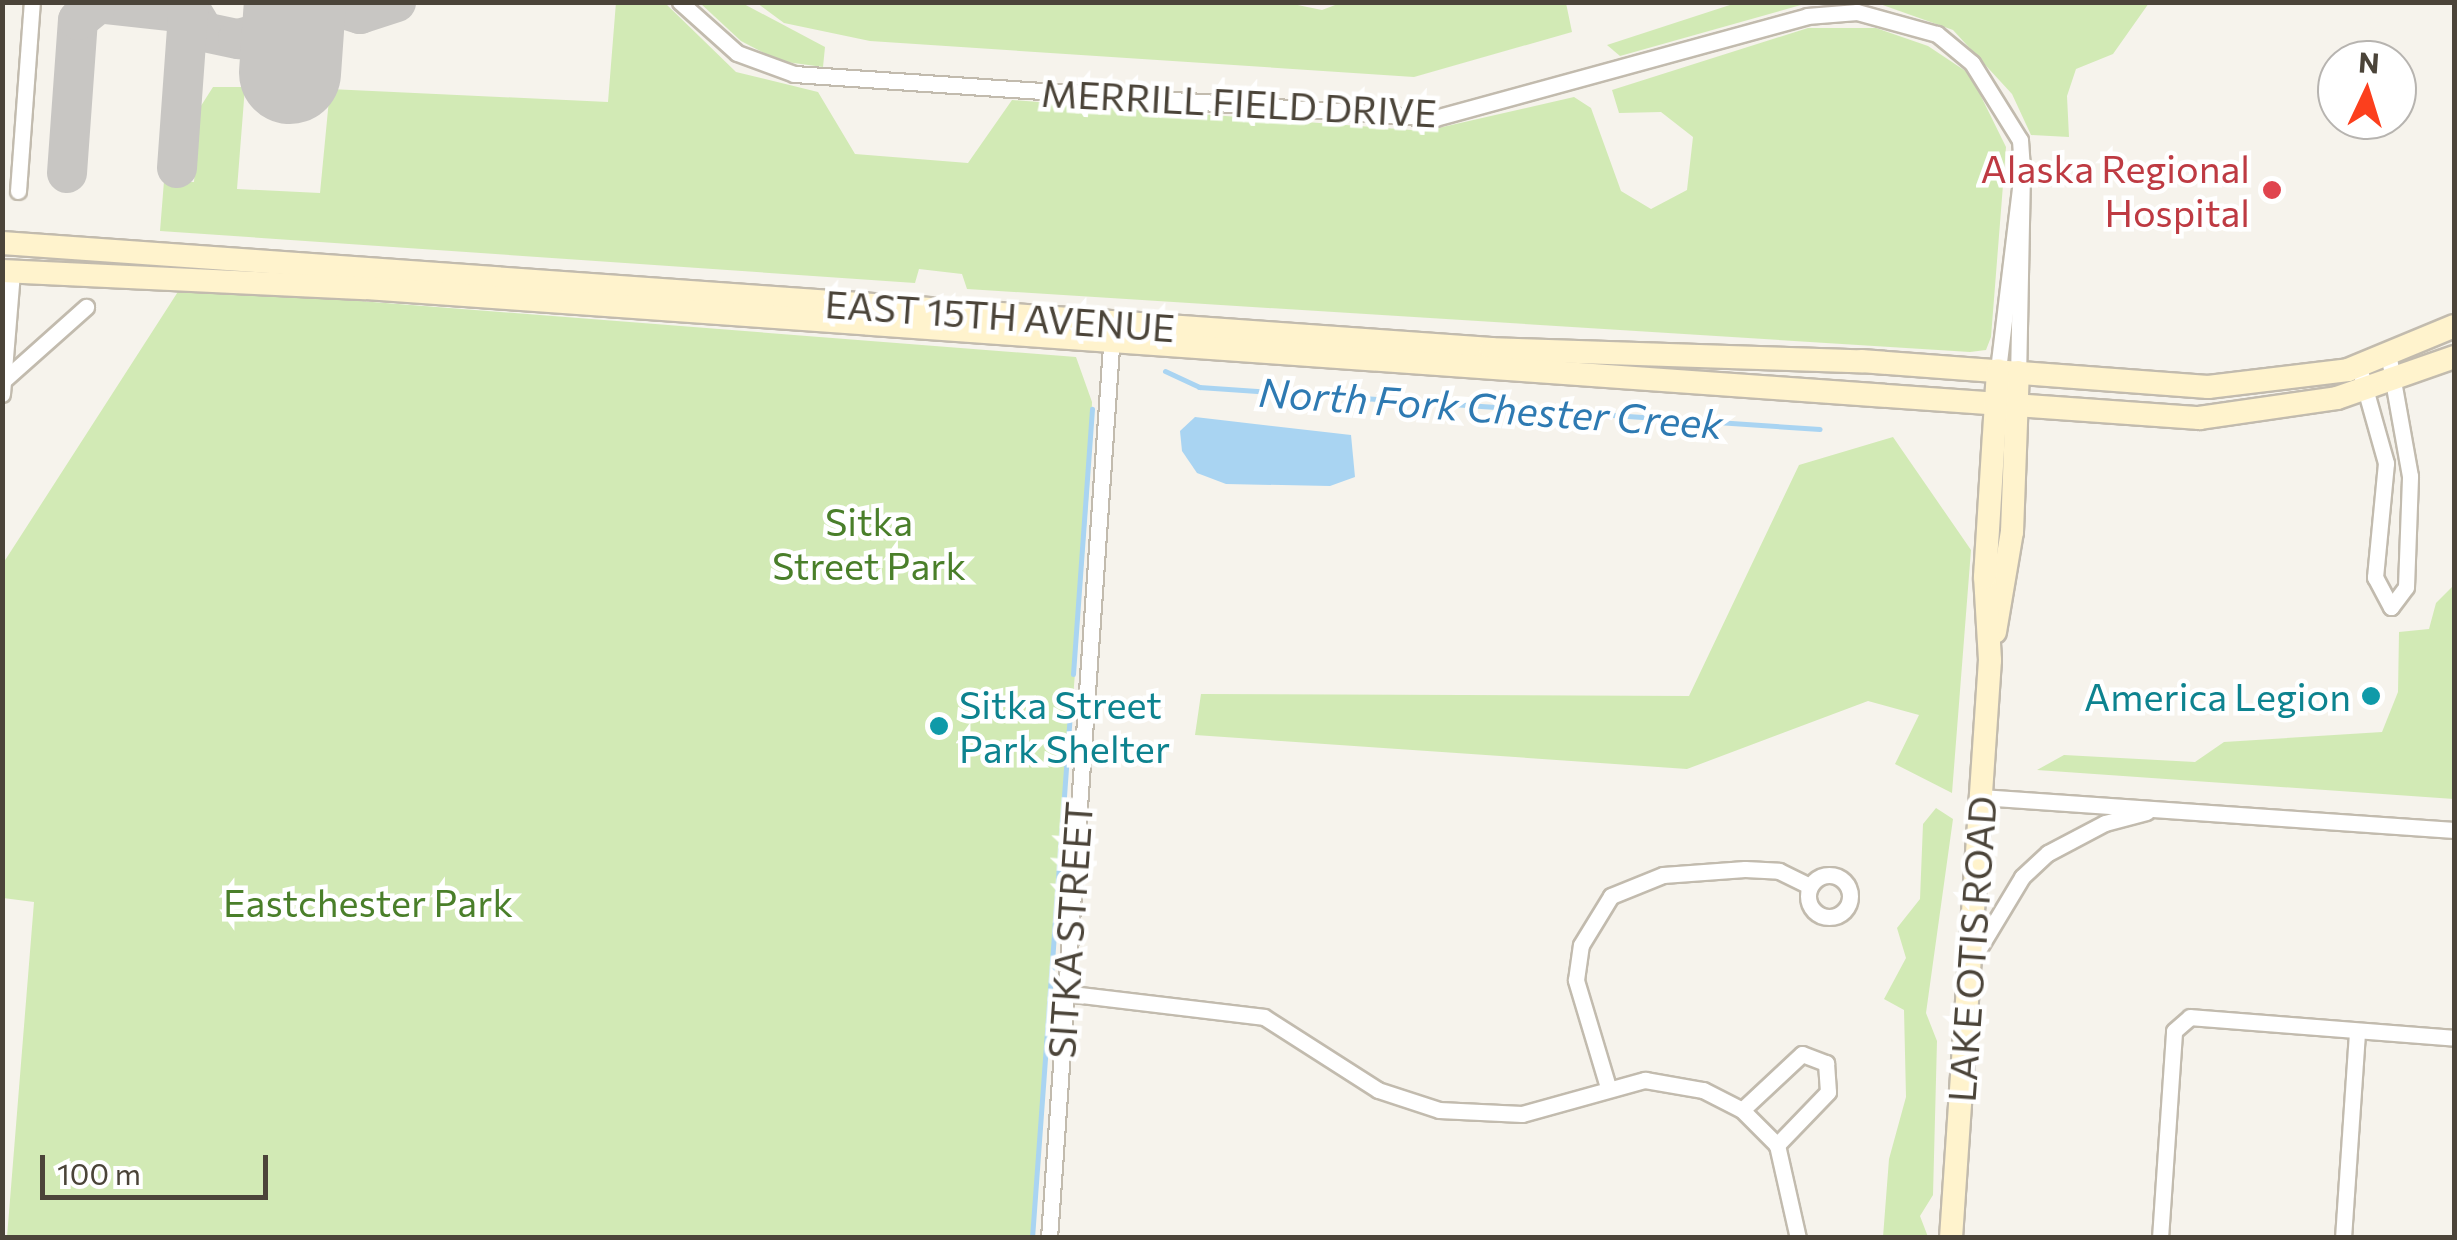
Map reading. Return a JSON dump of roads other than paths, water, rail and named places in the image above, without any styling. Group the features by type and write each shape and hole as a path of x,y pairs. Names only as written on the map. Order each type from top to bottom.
{"main road":[{"name":"EAST 15TH AVENUE","path":"2,243 1994,408 2230,418 2363,378"},
{"name":"EAST 15TH AVENUE","path":"7,271 1112,332 2008,371 2235,387 2363,378"},
{"path":"2392,370 2454,326"},
{"path":"2363,378 2454,357"},
{"name":"LAKE OTIS ROAD","path":"1990,660 1985,577 1994,408 2008,371"},
{"name":"LAKE OTIS ROAD","path":"1951,1238 1990,660 2012,532 2019,409 2008,371"}],"street":[{"path":"18,191 32,2"},
{"name":"MERRILL FIELD DRIVE","path":"680,2 737,53 794,74 1436,118 1807,16 1857,12 1937,34 1972,63 2020,140 2022,171 2008,371"},
{"path":"2,394 7,271"},
{"path":"4,380 86,307"},
{"name":"SITKA STREET","path":"1049,1238 1112,332"},
{"path":"2363,378 2386,463 2375,577 2390,607 2406,587 2410,494 2392,370"},
{"path":"1981,797 2454,830"},
{"path":"1970,964 2002,906 2048,853 2105,822 2160,808"},
{"path":"1608,1087 1576,980 1581,945 1611,896 1663,875 1745,869 1780,871 1810,886"},
{"path":"1064,993 1264,1016 1378,1090 1439,1110 1522,1114 1608,1087 1678,1082 1742,1110 1777,1145 1798,1238"},
{"path":"2160,1238 2174,1031 2190,1018 2454,1038"},
{"path":"2343,1238 2357,1032"},
{"path":"1742,1110 1802,1054 1826,1063 1828,1092 1777,1145"}],"water":[{"path":"1195,417 1351,435 1355,477 1330,486 1226,484 1197,473 1182,451 1180,431"}],"waterway":[{"name":"North Fork Chester Creek","path":"1165,371 1199,387 1820,429"},
{"name":"North Fork Chester Creek","path":"1073,674 1092,409"},
{"name":"North Fork Chester Creek","path":"1032,1238 1071,699"}],"place":[{"name":"Alaska Regional Hospital","path":"2272,190"},
{"name":"America Legion","path":"2371,696"},
{"name":"Sitka Street Park Shelter","path":"939,726"}],"park label":[{"name":"Sitka Street Park","path":"869,543"},
{"name":"Eastchester Park","path":"368,902"}]}
